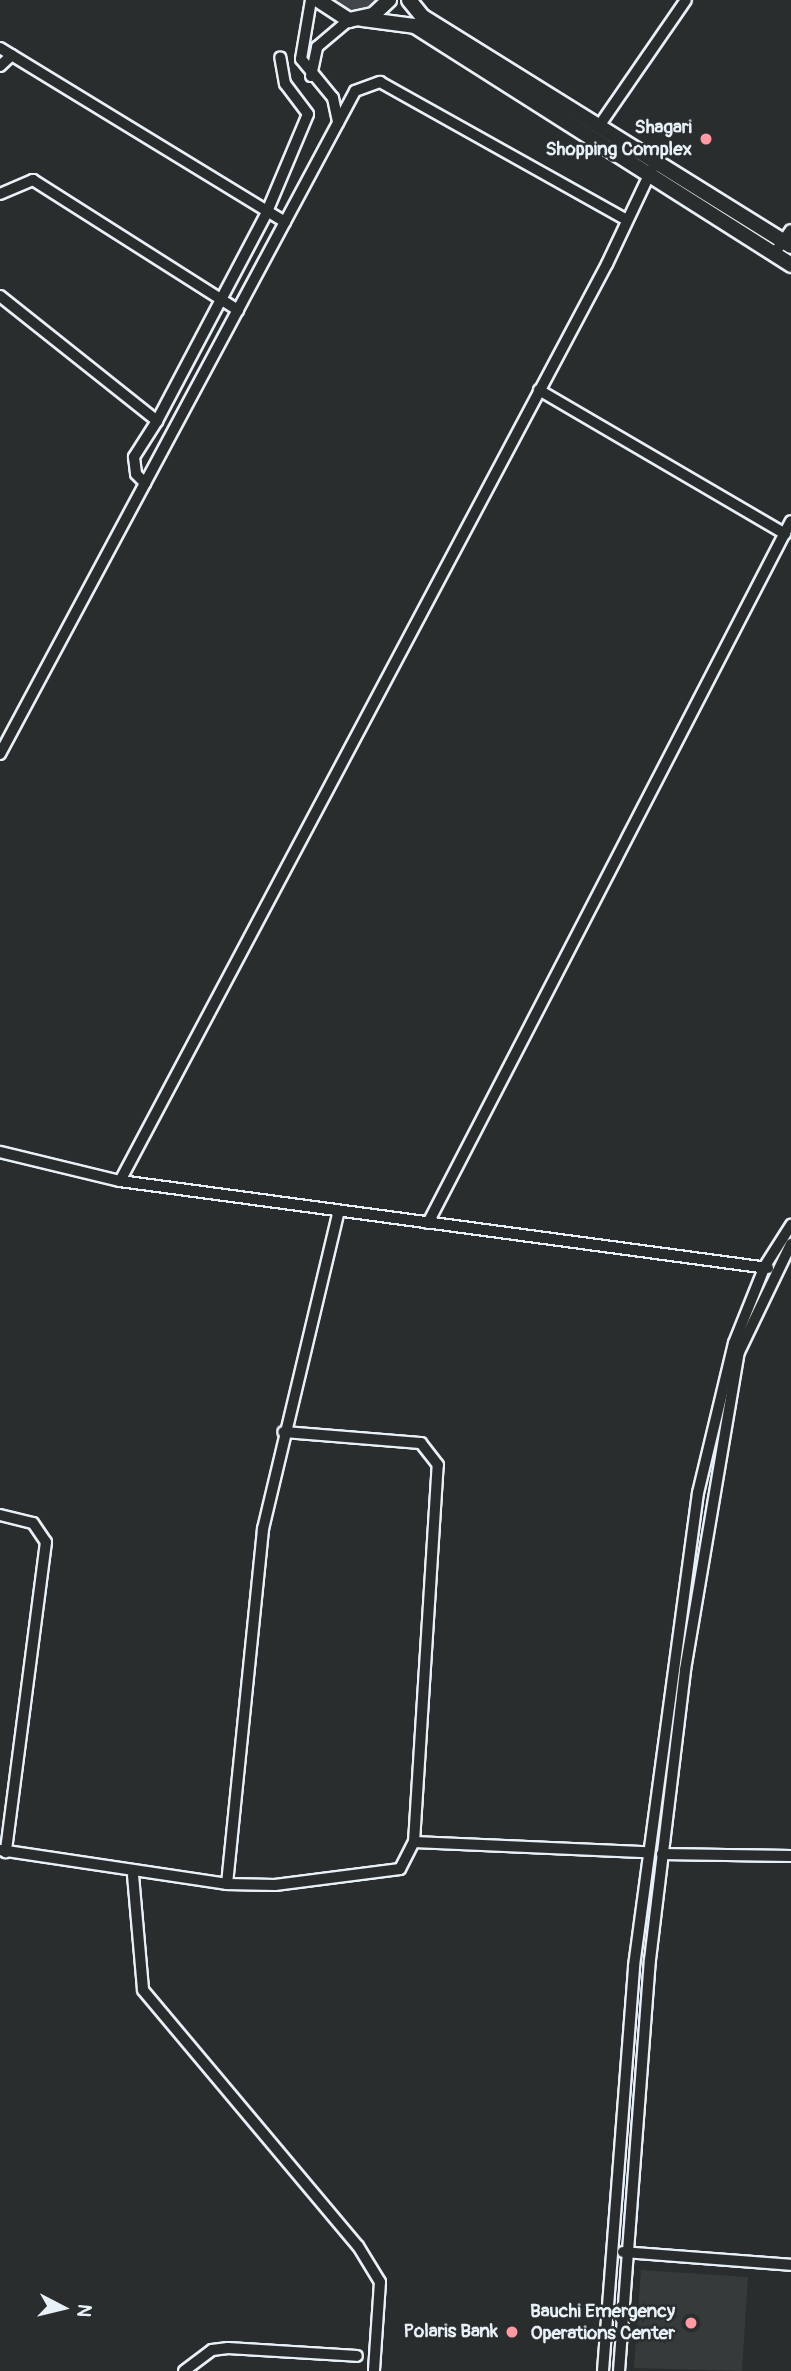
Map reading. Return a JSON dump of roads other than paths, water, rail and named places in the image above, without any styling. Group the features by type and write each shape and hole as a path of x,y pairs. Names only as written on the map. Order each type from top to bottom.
{"main road":[{"path":"318,0 356,20 415,26 647,177 791,265"},
{"path":"356,20 389,0"},
{"path":"409,0 423,17 788,239"}],"street":[{"path":"311,0 301,59 311,76 333,99 338,122"},
{"path":"599,126 686,0"},
{"path":"311,76 317,47 356,20"},
{"path":"0,48 266,214 285,222"},
{"path":"0,66 12,55"},
{"path":"145,482 136,474 134,457 158,421 218,301 266,214 308,114 285,84 280,57"},
{"path":"0,754 355,91 380,82 627,220"},
{"path":"120,1181 539,390 657,160"},
{"path":"0,194 33,180 218,301 237,310"},
{"path":"774,254 788,239"},
{"path":"0,296 158,421"},
{"path":"539,390 785,534"},
{"path":"428,1223 791,521"},
{"path":"0,1152 120,1181 769,1268"},
{"path":"227,1884 249,1626 282,1433 339,1211"},
{"path":"603,2371 647,1852 698,1493 734,1343 791,1225"},
{"path":"619,2371 662,1854 685,1670 736,1370 769,1268 791,1244"},
{"path":"0,1515 33,1523 46,1542 3,1851 133,1875 227,1884 275,1885 400,1869 414,1842 438,1465 421,1443 282,1433"},
{"path":"414,1842 647,1852"},
{"path":"662,1854 791,1856"},
{"path":"133,1875 143,1990 358,2246 380,2282 374,2371"},
{"path":"613,2252 791,2264"},
{"path":"184,2371 212,2350 228,2348 357,2356"}],"place":[{"name":"Shagari Shopping Complex","path":"706,139"},
{"name":"Bauchi Emergency Operations Center","path":"691,2323"},
{"name":"Polaris Bank","path":"512,2332"}]}
